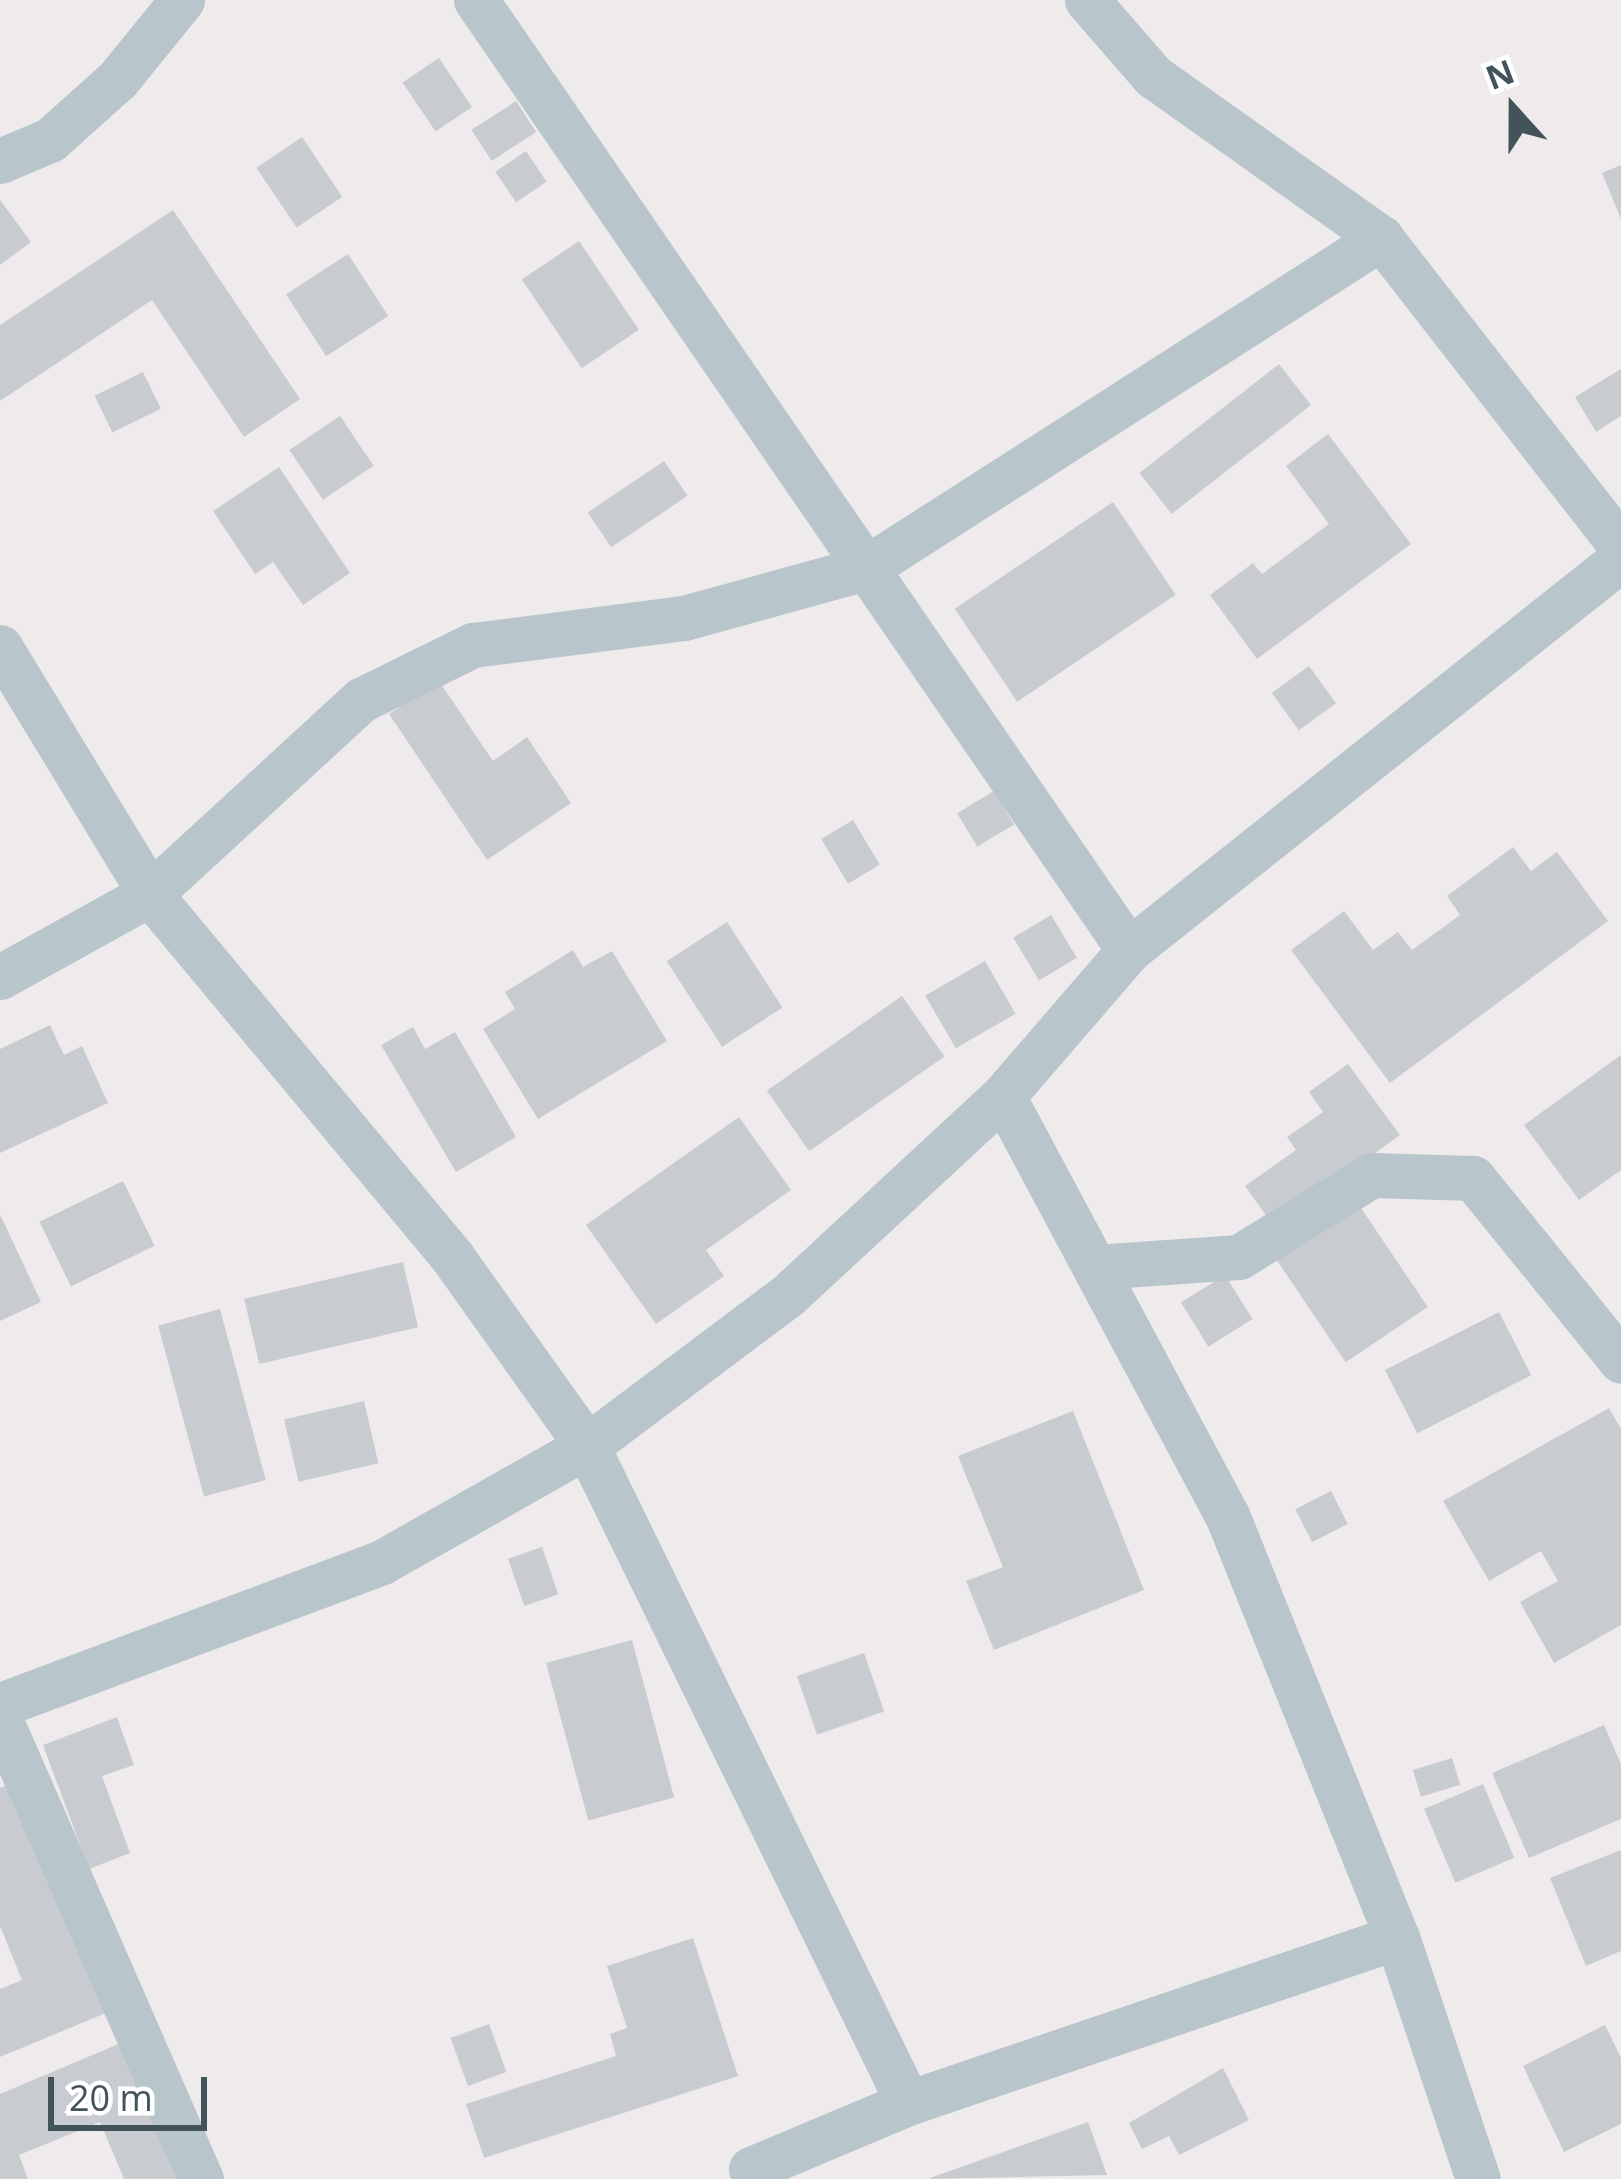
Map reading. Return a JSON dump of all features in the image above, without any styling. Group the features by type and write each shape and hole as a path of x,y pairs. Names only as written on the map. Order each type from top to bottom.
{"street":[{"path":"0,161 50,140 118,79 182,0"},
{"path":"476,0 1129,950"},
{"path":"1087,0 1154,76 1381,238 1621,546"},
{"path":"0,977 150,894 361,700 473,645 684,618 866,568 1381,238"},
{"path":"0,1705 382,1562 587,1446 787,1296 1003,1096 1129,950 1621,560"},
{"path":"0,647 150,894 453,1258 587,1446 908,2103"},
{"path":"1003,1096 1227,1514 1396,1937 1478,2179"},
{"path":"1095,1267 1239,1257 1372,1175 1473,1178 1621,1360"},
{"path":"0,1719 201,2179"},
{"path":"739,2176 908,2103 1396,1937"}],"building":[{"path":"439,58 472,107 436,132 403,83"},
{"path":"516,101 536,132 492,161 472,130"},
{"path":"302,137 342,197 297,227 256,168"},
{"path":"526,151 547,182 516,202 495,172"},
{"path":"1621,165 1621,219 1602,173"},
{"path":"0,200 31,242 0,265"},
{"path":"173,210 300,399 244,437 152,300 0,401 0,325"},
{"path":"579,241 639,330 582,368 522,280"},
{"path":"348,254 388,316 326,356 286,294"},
{"path":"1279,364 1311,405 1172,514 1140,473"},
{"path":"1621,369 1621,416 1596,432 1575,397"},
{"path":"143,372 161,409 112,433 94,396"},
{"path":"340,416 374,466 323,500 289,450"},
{"path":"1328,434 1411,544 1257,659 1210,595 1253,563 1262,574 1329,524 1286,466"},
{"path":"664,461 687,496 611,547 588,512"},
{"path":"279,467 350,573 303,605 273,562 255,574 213,511"},
{"path":"1113,502 1176,595 1017,702 955,609"},
{"path":"1309,666 1336,703 1299,730 1272,693"},
{"path":"439,681 493,761 527,737 571,803 487,860 389,714"},
{"path":"994,791 1014,824 977,847 957,813"},
{"path":"853,820 880,865 848,884 821,839"},
{"path":"1513,847 1531,871 1557,852 1608,921 1390,1083 1291,950 1344,911 1373,950 1398,932 1412,950 1460,915 1447,896"},
{"path":"1051,915 1077,958 1039,981 1013,938"},
{"path":"727,922 783,1008 722,1047 667,961"},
{"path":"573,950 583,967 612,951 667,1041 538,1119 483,1029 515,1009 505,992"},
{"path":"985,961 1016,1014 956,1048 925,996"},
{"path":"902,996 944,1057 809,1151 767,1091"},
{"path":"50,1025 64,1055 82,1046 108,1103 0,1153 0,1049"},
{"path":"413,1027 425,1049 455,1032 516,1137 456,1172 381,1045"},
{"path":"1621,1055 1621,1170 1579,1200 1524,1125"},
{"path":"1348,1064 1400,1135 1274,1226 1245,1186 1296,1150 1287,1137 1323,1112 1309,1092"},
{"path":"739,1117 791,1190 706,1250 724,1276 656,1324 586,1225"},
{"path":"123,1181 155,1246 71,1286 39,1222"},
{"path":"1359,1205 1428,1307 1346,1362 1277,1260"},
{"path":"0,1214 41,1302 0,1321"},
{"path":"403,1262 418,1327 259,1364 244,1299"},
{"path":"1225,1275 1253,1319 1208,1347 1181,1303"},
{"path":"220,1309 266,1480 204,1497 158,1326"},
{"path":"1499,1312 1531,1375 1417,1433 1385,1370"},
{"path":"364,1401 378,1463 298,1482 284,1419"},
{"path":"1609,1408 1621,1429 1621,1625 1554,1663 1520,1602 1558,1581 1541,1551 1489,1581 1443,1501"},
{"path":"1073,1411 1144,1590 994,1650 966,1581 1003,1567 958,1456"},
{"path":"1331,1491 1348,1524 1312,1542 1295,1509"},
{"path":"542,1547 558,1594 524,1606 508,1559"},
{"path":"632,1640 674,1797 588,1820 546,1663"},
{"path":"864,1653 884,1712 817,1735 797,1676"},
{"path":"117,1717 134,1765 102,1776 130,1853 89,1869 43,1745"},
{"path":"1604,1725 1621,1764 1621,1819 1529,1858 1492,1773"},
{"path":"1452,1758 1460,1785 1421,1797 1413,1770"},
{"path":"11,1783 106,2013 0,2057 0,1989 22,1980 0,1926 0,1788"},
{"path":"1483,1784 1514,1858 1455,1883 1424,1809"},
{"path":"1621,1850 1621,1951 1586,1966 1550,1878"},
{"path":"693,1938 738,2076 484,2158 466,2104 616,2056 610,2034 627,2028 607,1966"},
{"path":"489,2024 506,2072 468,2086 450,2038"},
{"path":"1605,2025 1621,2058 1621,2124 1564,2152 1523,2066"},
{"path":"121,2043 177,2179 124,2179 100,2122 19,2155 28,2179 0,2179 0,2094"},
{"path":"1223,2068 1249,2120 1179,2155 1169,2136 1142,2149 1129,2123"},
{"path":"1088,2122 1107,2175 930,2179 930,2178"}]}
